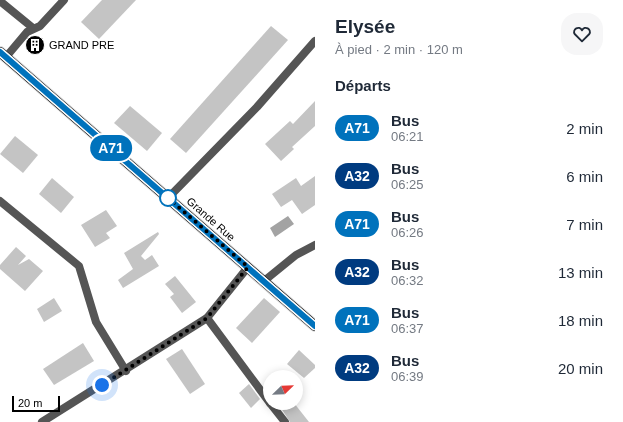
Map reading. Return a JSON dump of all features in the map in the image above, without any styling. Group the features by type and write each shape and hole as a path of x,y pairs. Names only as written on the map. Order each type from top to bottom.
{"main road":[{"name":"Grande Rue","path":"3,55 315,326"}],"street":[{"path":"3,55 27,32 40,26 64,0"},
{"path":"1,1 33,28"},
{"path":"168,198 257,107 315,41"},
{"path":"0,201 79,266 96,322 126,370"},
{"path":"264,281 296,254 315,245"},
{"path":"42,422 207,318 248,267"},
{"path":"207,318 263,394"},
{"path":"276,410 285,422"}],"shaded area":[{"path":"288,216 294,224 275,237 270,228"}],"building":[{"path":"102,0 136,0 99,39 81,22"},
{"path":"271,26 288,40 186,153 170,139"},
{"path":"315,101 315,126 292,147 294,149 281,161 265,144 290,121 293,124"},
{"path":"130,106 162,133 147,151 114,123"},
{"path":"15,136 38,155 23,173 0,154"},
{"path":"315,176 315,205 302,214 292,200 281,207 272,194 296,178 301,186"},
{"path":"52,178 74,197 61,213 39,194"},
{"path":"106,210 117,226 106,233 110,238 95,247 81,225"},
{"path":"158,232 159,234 141,256 145,260 152,255 159,266 123,288 118,280 133,269 124,253"},
{"path":"16,247 26,256 18,265 29,259 43,271 25,291 0,269 0,265"},
{"path":"175,276 196,302 182,313 170,297 174,294 165,284"},
{"path":"54,298 62,311 44,322 37,309"},
{"path":"264,298 280,312 252,343 236,328"},
{"path":"83,343 94,361 54,385 43,369"},
{"path":"182,349 205,384 190,394 166,359"},
{"path":"299,350 315,365 315,368 304,378 303,370 294,370 287,364"},
{"path":"249,384 260,399 251,408 239,393"},
{"path":"282,410 300,410 309,422 290,422"}],"bus line":[{"name":"A71","path":"0,52 315,326"}],"place":[{"name":"GRAND PRE","path":"35,45"}],"route":[{"path":"102,385 207,318 248,267 168,198"}]}
